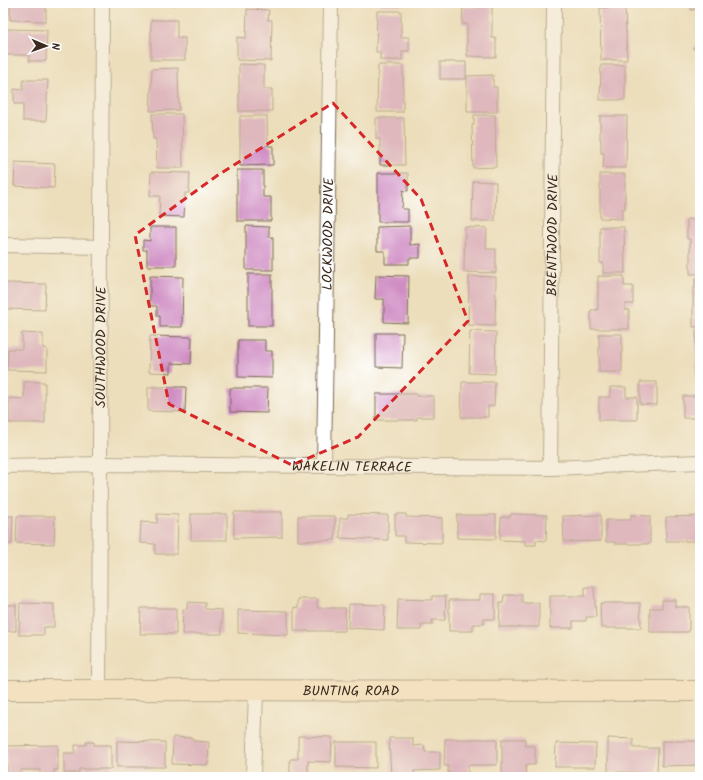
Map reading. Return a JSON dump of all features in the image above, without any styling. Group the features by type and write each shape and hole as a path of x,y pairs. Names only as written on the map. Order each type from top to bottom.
{"main road":[{"name":"BUNTING ROAD","path":"3,690 700,691"}],"street":[{"name":"SOUTHWOOD DRIVE","path":"99,690 102,3"},
{"name":"LOCKWOOD DRIVE","path":"324,466 331,3"},
{"name":"BRENTWOOD DRIVE","path":"550,468 554,3"},
{"path":"3,245 102,246"},
{"name":"WAKELIN TERRACE","path":"3,466 100,464 550,468 700,462"},
{"path":"253,777 256,691"}],"highlighted area":[{"path":"333,103 421,199 468,321 358,437 292,465 169,404 135,235 218,175"}],"building":[{"path":"10,3 46,3 46,21 10,20"},
{"path":"153,3 176,3 176,5 153,5"},
{"path":"240,3 268,3 268,5 240,5"},
{"path":"380,3 401,3 401,6 380,5"},
{"path":"691,3 700,3 700,9 691,10"},
{"path":"463,7 492,7 492,38 496,38 496,57 467,56 467,24 462,24"},
{"path":"625,7 627,60 601,60 600,8"},
{"path":"247,9 269,10 268,20 272,20 271,61 237,60 237,37 246,38"},
{"path":"377,11 401,11 401,37 409,37 409,51 402,51 402,60 380,60 380,52 376,52"},
{"path":"151,20 177,20 177,38 185,38 185,60 151,60"},
{"path":"6,29 47,30 46,61 29,61 29,55 5,55"},
{"path":"700,42 700,55 693,48"},
{"path":"440,62 466,62 466,79 440,79"},
{"path":"239,64 264,65 264,89 272,89 272,111 239,111"},
{"path":"378,65 403,65 403,112 377,112"},
{"path":"601,65 625,65 625,100 600,100"},
{"path":"178,68 179,110 150,111 152,69"},
{"path":"493,75 493,87 497,87 497,112 467,112 467,76"},
{"path":"23,80 48,80 46,121 23,121 23,104 14,104 14,89 23,90"},
{"path":"152,114 182,114 183,168 157,168 156,139 153,139"},
{"path":"474,115 495,115 496,167 473,168 472,125 474,125"},
{"path":"240,116 267,116 268,146 273,146 273,165 240,166"},
{"path":"600,116 627,116 626,168 603,168 604,153 601,153"},
{"path":"376,118 404,118 405,165 380,165 380,139 376,139"},
{"path":"3,158 5,158 4,177 3,177"},
{"path":"15,162 55,164 54,188 14,186"},
{"path":"237,170 263,170 263,197 271,197 271,221 237,221"},
{"path":"151,172 190,173 189,193 185,193 184,217 159,216 160,196 150,196"},
{"path":"378,173 408,173 408,191 403,190 402,209 408,209 408,222 378,222"},
{"path":"600,174 625,174 625,209 622,209 622,219 600,218"},
{"path":"473,181 496,182 495,221 472,221"},
{"path":"687,219 700,220 700,274 690,274 690,239 687,239"},
{"path":"246,226 269,227 269,237 273,237 273,270 246,270"},
{"path":"410,226 410,245 420,244 420,258 409,258 409,264 385,264 385,251 377,251 377,227"},
{"path":"150,227 176,227 176,266 147,266 147,250 143,250 143,240 150,241"},
{"path":"465,227 487,228 486,249 496,249 496,273 464,272"},
{"path":"600,227 624,227 625,273 603,273 603,263 600,263"},
{"path":"248,274 272,274 272,326 248,326"},
{"path":"376,275 409,276 408,323 384,322 384,299 375,299"},
{"path":"150,276 183,277 182,327 160,327 160,316 157,316 157,306 150,306"},
{"path":"469,276 496,277 495,326 468,325"},
{"path":"598,276 624,276 624,286 633,286 633,304 625,304 625,310 629,310 629,329 591,329 591,310 598,310"},
{"path":"695,278 700,278 700,327 693,327 693,288 695,288"},
{"path":"6,283 46,284 45,310 5,309"},
{"path":"696,330 700,330 700,379 696,379"},
{"path":"470,331 496,332 495,374 469,373"},
{"path":"22,333 43,334 43,348 47,349 47,371 7,370 8,349 22,349"},
{"path":"376,333 403,333 402,368 376,367"},
{"path":"599,334 622,334 622,372 599,372"},
{"path":"150,336 192,337 191,364 171,363 171,373 149,372"},
{"path":"238,340 265,340 265,351 272,351 272,378 238,377"},
{"path":"24,382 45,382 45,423 9,423 9,398 24,399"},
{"path":"462,382 495,382 494,406 488,406 488,417 461,417"},
{"path":"640,382 657,382 657,405 640,404"},
{"path":"148,387 186,387 185,412 148,411"},
{"path":"610,387 626,387 626,397 637,397 637,420 599,420 599,397 610,397"},
{"path":"230,388 268,388 267,413 230,412"},
{"path":"376,394 417,394 416,396 434,396 434,417 417,417 417,420 376,420"},
{"path":"683,396 700,396 700,418 683,418"},
{"path":"234,512 282,512 282,537 234,538"},
{"path":"157,514 178,515 177,554 155,554 155,544 140,543 141,522 157,523"},
{"path":"191,514 227,514 227,540 191,540"},
{"path":"348,514 388,515 388,540 340,538 340,518 348,518"},
{"path":"395,514 406,514 406,517 442,518 442,543 404,542 404,536 395,536"},
{"path":"511,514 547,515 546,541 536,540 536,545 525,545 525,541 500,540 501,517 510,517"},
{"path":"457,515 496,515 496,539 457,538"},
{"path":"601,515 601,541 564,542 563,516"},
{"path":"631,515 650,516 650,544 615,544 615,542 606,542 606,520 631,520"},
{"path":"3,516 13,516 12,544 3,544"},
{"path":"17,516 55,516 54,544 16,543"},
{"path":"298,516 335,516 335,540 298,541"},
{"path":"700,516 700,541 666,541 666,517"},
{"path":"585,587 594,587 596,617 586,617 586,621 573,621 573,628 550,628 550,596 585,596"},
{"path":"480,594 495,594 495,619 484,619 484,624 473,624 473,631 449,631 449,600 480,600"},
{"path":"504,595 522,595 522,603 539,603 539,627 499,627 500,603 503,603"},
{"path":"432,596 446,596 445,620 432,620 432,625 421,625 421,630 397,630 398,599 432,600"},
{"path":"298,599 317,599 317,608 345,608 345,631 294,631 294,607 298,608"},
{"path":"662,600 675,600 675,607 689,607 689,632 650,632 650,608 662,608"},
{"path":"187,602 205,603 205,609 222,610 222,634 182,634 183,609 187,609"},
{"path":"20,603 54,604 54,627 44,627 44,635 19,635"},
{"path":"600,603 640,603 641,628 601,628"},
{"path":"349,604 385,605 384,630 348,628"},
{"path":"3,605 16,605 16,631 3,631"},
{"path":"141,608 176,608 176,634 140,634"},
{"path":"238,610 288,611 288,635 238,633"},
{"path":"298,736 332,737 331,762 308,761 308,774 290,773 290,759 298,759"},
{"path":"173,737 193,738 193,741 209,742 208,765 172,764"},
{"path":"389,738 413,738 413,746 424,745 425,752 440,752 440,770 414,771 414,777 391,777"},
{"path":"608,738 633,739 633,748 658,748 657,773 608,772"},
{"path":"445,739 497,739 497,765 468,765 468,773 448,773 448,766 444,766"},
{"path":"502,739 525,739 525,746 535,746 535,765 526,765 525,777 502,777"},
{"path":"117,741 165,742 165,767 117,767"},
{"path":"662,741 700,741 700,765 662,766"},
{"path":"86,742 94,742 94,745 111,745 111,769 79,769 79,773 64,773 64,753 75,753 75,745 86,745"},
{"path":"336,742 376,742 376,768 336,767"},
{"path":"556,743 596,744 595,767 555,767"},
{"path":"58,745 58,770 54,770 54,776 40,776 40,770 21,770 21,774 7,774 6,746"}]}
